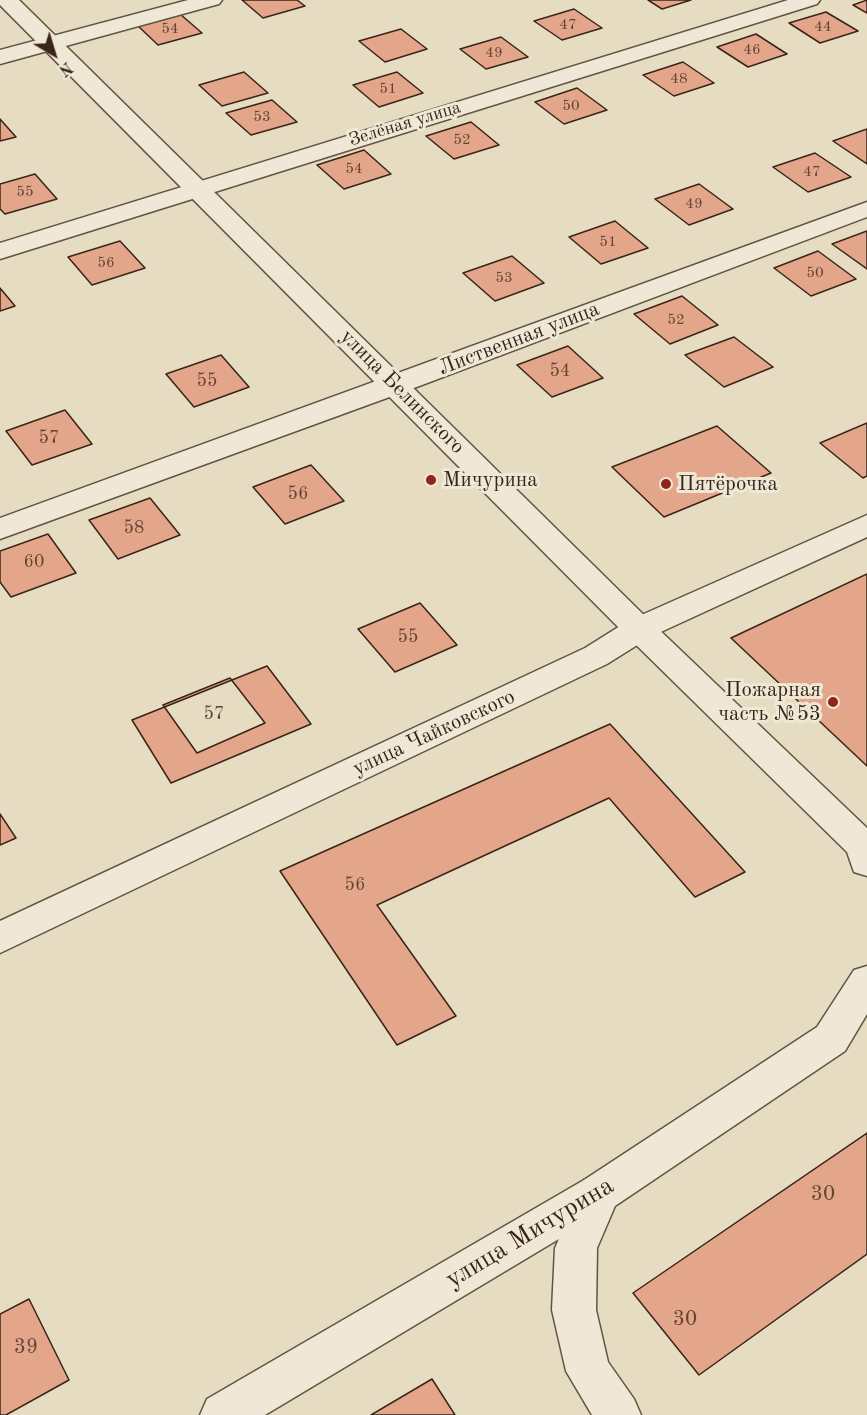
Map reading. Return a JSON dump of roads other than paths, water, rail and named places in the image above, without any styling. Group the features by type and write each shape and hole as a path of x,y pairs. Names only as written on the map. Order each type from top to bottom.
{"street":[{"name":"улица Белинского","path":"7,0 639,629 863,846 867,862"},
{"path":"0,57 212,0"},
{"name":"Зелёная улица","path":"0,251 810,0"},
{"name":"Лиственная улица","path":"0,529 396,385 867,209"},
{"name":"улица Чайковского","path":"0,938 596,656 639,629 867,525"},
{"name":"улица Мичурина","path":"223,1415 599,1193 831,1039 867,981"},
{"path":"599,1193 576,1248 574,1310 588,1371 618,1415"}],"place":[{"name":"Мичурина","path":"431,480"},
{"name":"Пятёрочка","path":"666,484"},
{"name":"Пожарная часть №53","path":"833,702"}]}
